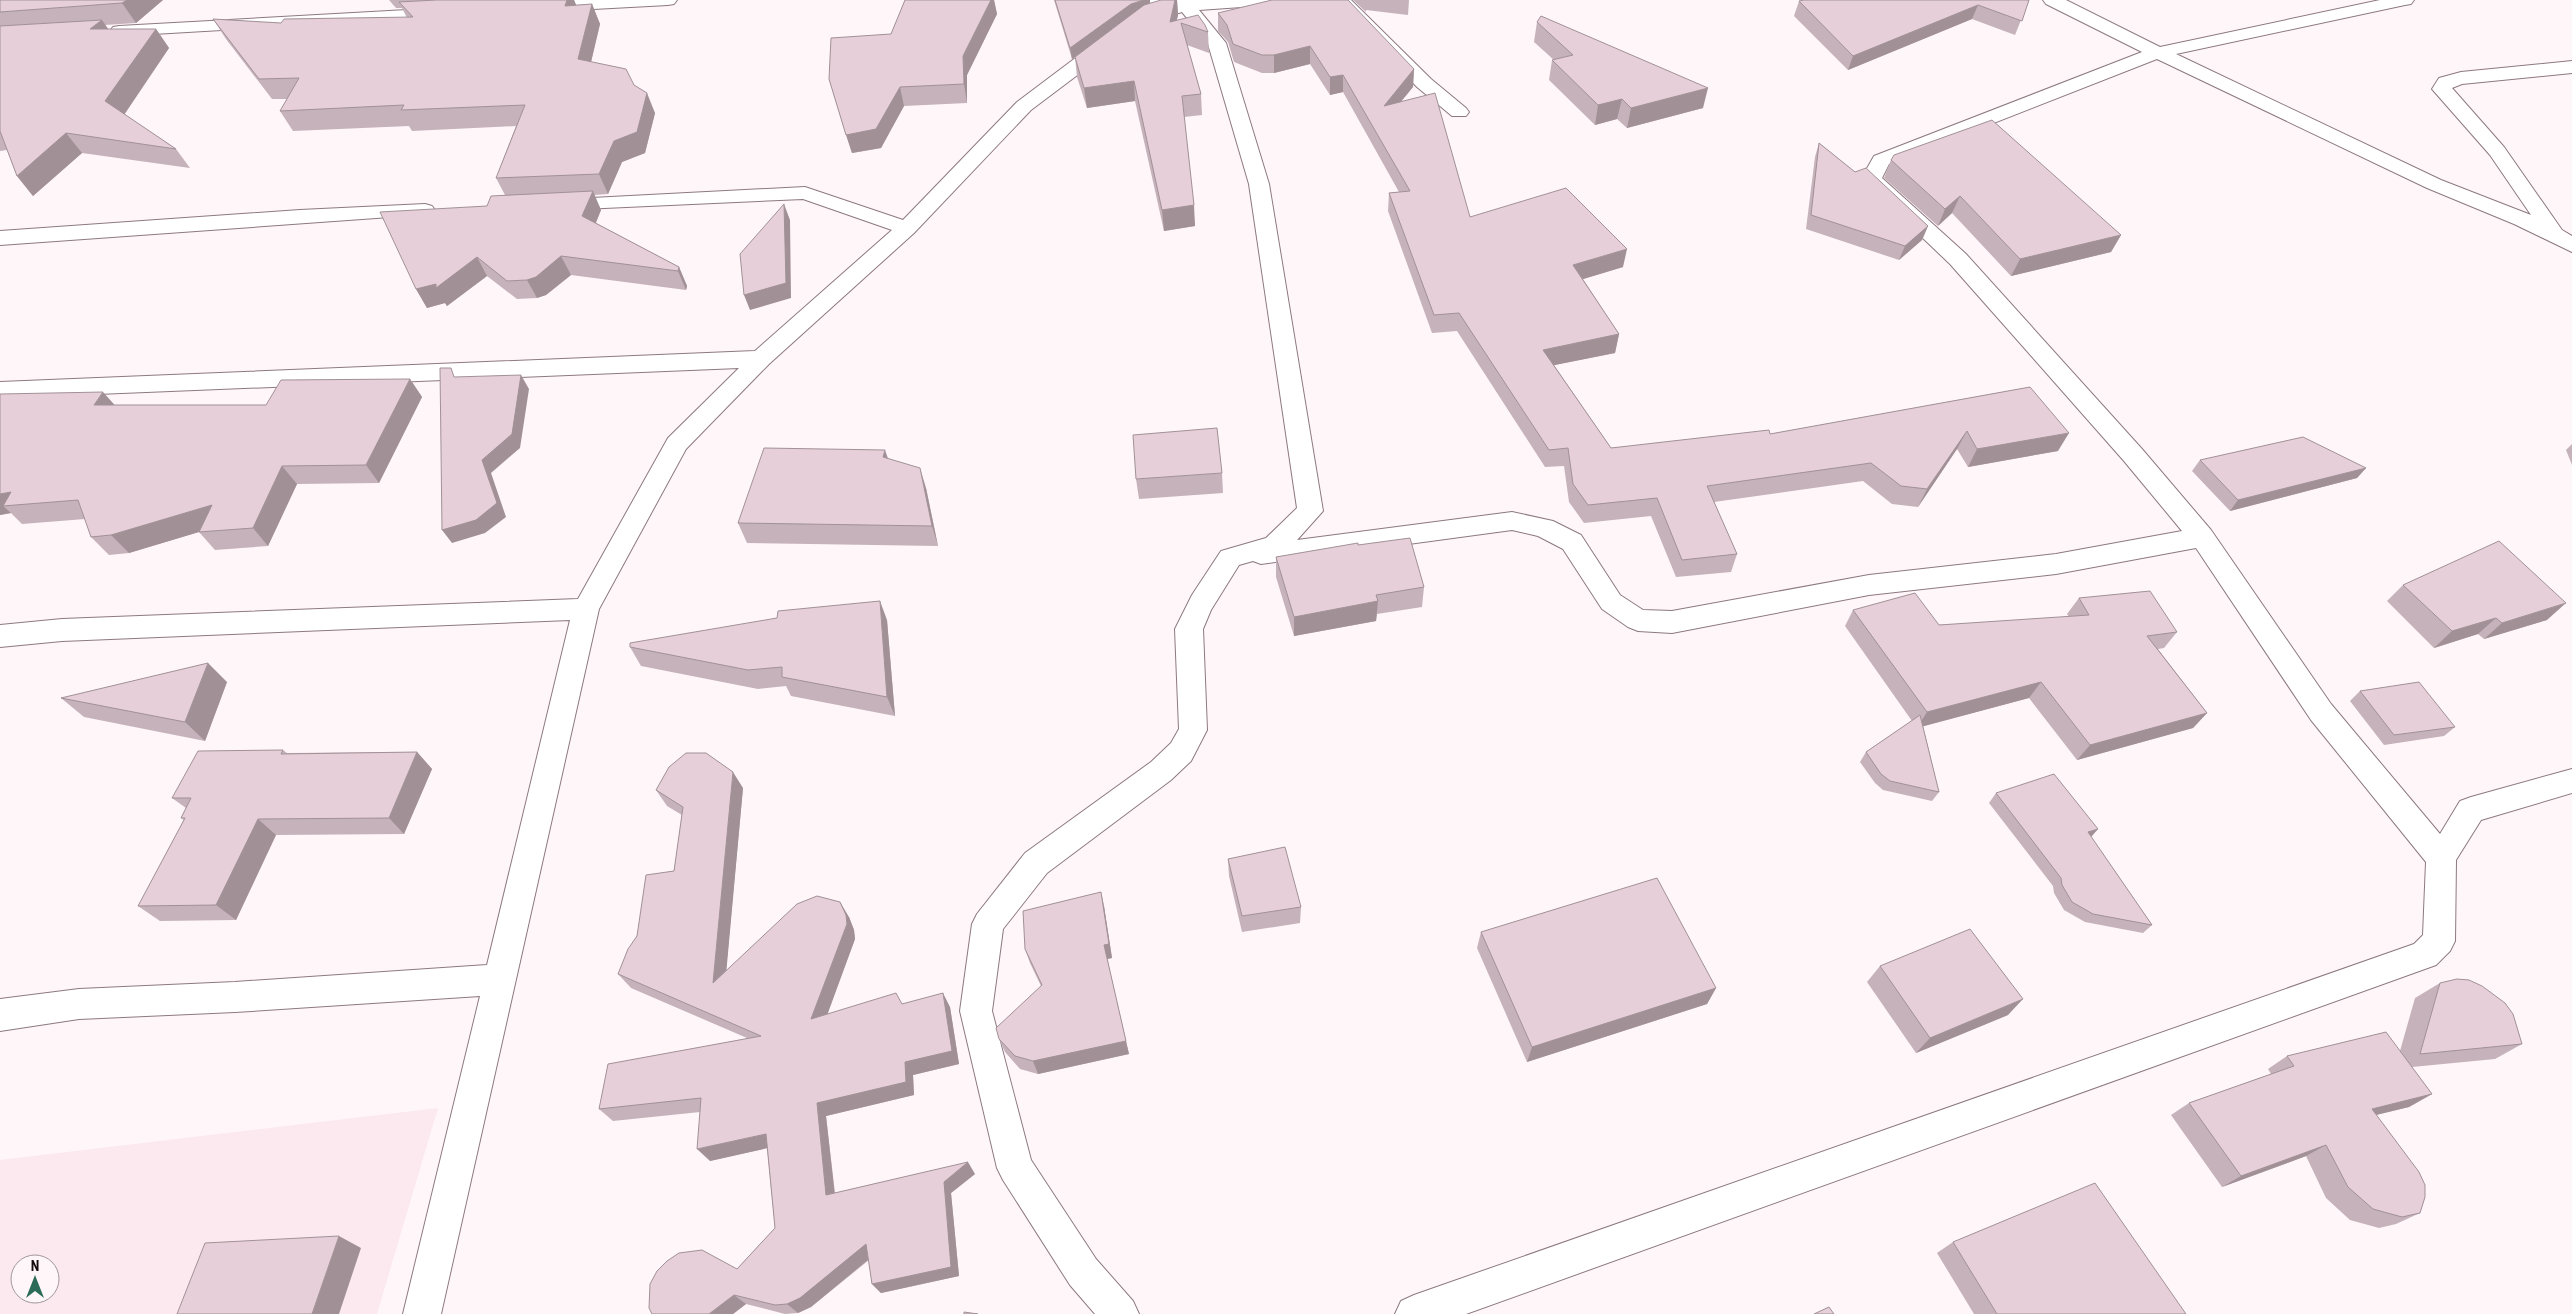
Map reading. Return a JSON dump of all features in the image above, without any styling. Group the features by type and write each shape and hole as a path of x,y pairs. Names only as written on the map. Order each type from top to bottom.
{"street":[{"path":"539,7 668,0"},
{"path":"1136,0 1189,3 1270,0"},
{"path":"1341,0 1424,83 1459,112"},
{"path":"2052,0 2156,53 2438,186 2552,231 2572,245"},
{"path":"2405,0 2156,53 1881,160 1871,179 1958,259 2133,455 2202,537 2321,712 2441,858"},
{"path":"422,1314 502,979 586,609 677,444 760,358 907,228 1024,106 1140,20 1189,3"},
{"path":"1120,1314 1083,1272 1015,1168 976,1011 988,924 1036,863 1161,771 1181,752 1193,730 1189,629 1194,614 1230,558 1274,545 1310,511 1259,184 1217,43 1189,3"},
{"path":"104,32 460,12"},
{"path":"2552,231 2497,151 2442,89 2446,82 2461,78 2572,67"},
{"path":"538,205 805,193 907,228"},
{"path":"0,238 300,216 448,209"},
{"path":"0,390 760,358"},
{"path":"1230,558 1512,521 1544,528 1572,542 1611,602 1638,620 1672,622 1869,585 2056,564 2202,537"},
{"path":"0,636 62,630 586,609"},
{"path":"1414,1314 2425,955 2439,941 2441,858 2471,810 2572,781"},
{"path":"0,1015 79,1004 245,996 502,979"}],"shaded area":[{"path":"438,1108 377,1314 0,1314 0,1160"}],"building":[{"path":"0,0 127,0 122,3 0,12"},
{"path":"436,0 567,0 565,6 592,4 578,59 626,69 634,85 647,93 637,132 614,141 599,174 496,178 525,105 401,110 404,105 280,111 299,78 259,79 213,19 281,23 284,19 413,17 399,2"},
{"path":"905,0 991,0 963,56 964,84 900,87 876,129 846,135 829,79 831,38 891,34"},
{"path":"1055,0 1144,0 1131,4 1070,48"},
{"path":"1161,0 1175,0 1170,22 1198,15 1208,32 1181,23 1201,94 1182,96 1194,205 1162,210 1134,81 1084,88 1075,57 1144,5"},
{"path":"1272,0 1348,0 1414,69 1384,106 1435,93 1470,217 1566,188 1627,249 1573,265 1619,334 1543,350 1611,448 1769,430 1770,434 2030,387 2069,433 1977,449 1967,431 1927,489 1901,486 1871,463 1707,486 1737,554 1682,560 1657,498 1588,505 1573,484 1568,448 1549,450 1459,313 1434,315 1389,193 1410,191 1343,75 1330,77 1310,46 1274,55 1262,55 1233,44 1227,25 1218,13"},
{"path":"2029,0 2022,21 1978,5 1853,56 1799,1"},
{"path":"1541,16 1708,88 1631,108 1622,99 1598,105 1552,60 1573,55 1537,22"},
{"path":"102,20 90,29 156,29 105,101 176,149 66,133 17,176 0,131 0,26"},
{"path":"1992,120 2121,235 2020,259 1960,196 1945,209 1891,160 1894,155"},
{"path":"1819,143 1855,172 1866,168 1928,226 1905,246 1811,215"},
{"path":"593,191 582,216 679,267 678,271 561,256 536,277 527,280 507,281 477,257 436,288 436,284 416,289 380,212 487,206 491,196"},
{"path":"784,204 786,283 744,295 740,254"},
{"path":"440,368 451,368 454,377 521,375 512,434 482,460 497,503 476,520 442,530"},
{"path":"410,379 366,465 282,466 253,528 199,532 212,505 111,535 91,537 78,500 3,506 11,492 0,494 0,394 103,392 94,405 266,405 281,380"},
{"path":"1217,428 1222,473 1136,479 1133,435"},
{"path":"2303,437 2366,468 2238,500 2200,460"},
{"path":"764,448 885,450 883,457 920,468 932,526 738,523"},
{"path":"1410,538 1424,587 1376,595 1378,601 1294,617 1276,557 1358,543 1358,545"},
{"path":"2499,541 2566,603 2502,623 2496,618 2452,631 2403,585"},
{"path":"2150,591 2177,632 2147,636 2207,713 2090,745 2041,682 1927,712 1853,610 1915,593 1939,625 2089,615 2079,598"},
{"path":"880,601 887,697 782,677 782,667 748,670 630,647 630,643 777,618 778,611"},
{"path":"208,663 185,722 61,698"},
{"path":"2419,682 2455,727 2394,735 2360,691"},
{"path":"1920,715 1939,792 1890,781 1881,774 1866,752"},
{"path":"283,750 281,754 417,752 389,818 258,819 216,905 138,906 185,818 181,818 191,798 172,798 198,751"},
{"path":"686,753 706,753 733,772 713,983 797,904 817,896 840,902 846,915 847,924 811,1019 896,993 902,1004 943,993 952,1051 905,1062 906,1082 817,1103 826,1195 968,1162 944,1182 951,1267 872,1284 866,1244 800,1298 787,1304 775,1305 734,1295 709,1314 652,1314 649,1308 650,1284 657,1271 667,1261 679,1253 702,1250 737,1269 775,1228 766,1134 697,1149 701,1098 599,1109 608,1064 761,1036 618,974 628,949 637,936 646,875 674,871 683,807 656,790 669,767"},
{"path":"2054,774 2098,829 2088,832 2152,925 2093,914 2072,902 2062,885 2061,878 1996,793"},
{"path":"1285,847 1301,907 1242,916 1228,859"},
{"path":"1657,878 1716,988 1532,1047 1481,932"},
{"path":"1101,892 1109,944 1104,945 1126,1041 1033,1061 1015,1056 999,1039 996,1028 1042,985 1025,949 1023,911"},
{"path":"1970,929 2023,999 1930,1038 1880,966"},
{"path":"2457,979 2469,980 2482,986 2505,1003 2513,1014 2522,1044 2420,1054 2440,983"},
{"path":"2386,1032 2432,1094 2372,1109 2419,1172 2425,1185 2425,1197 2420,1213 2402,1217 2373,1209 2348,1187 2326,1145 2241,1176 2189,1103 2294,1066 2287,1056"},
{"path":"2095,1183 2186,1314 1997,1314 1953,1242"},
{"path":"339,1236 312,1314 177,1314 205,1243"},
{"path":"1829,1307 1834,1314 1814,1314"}]}
